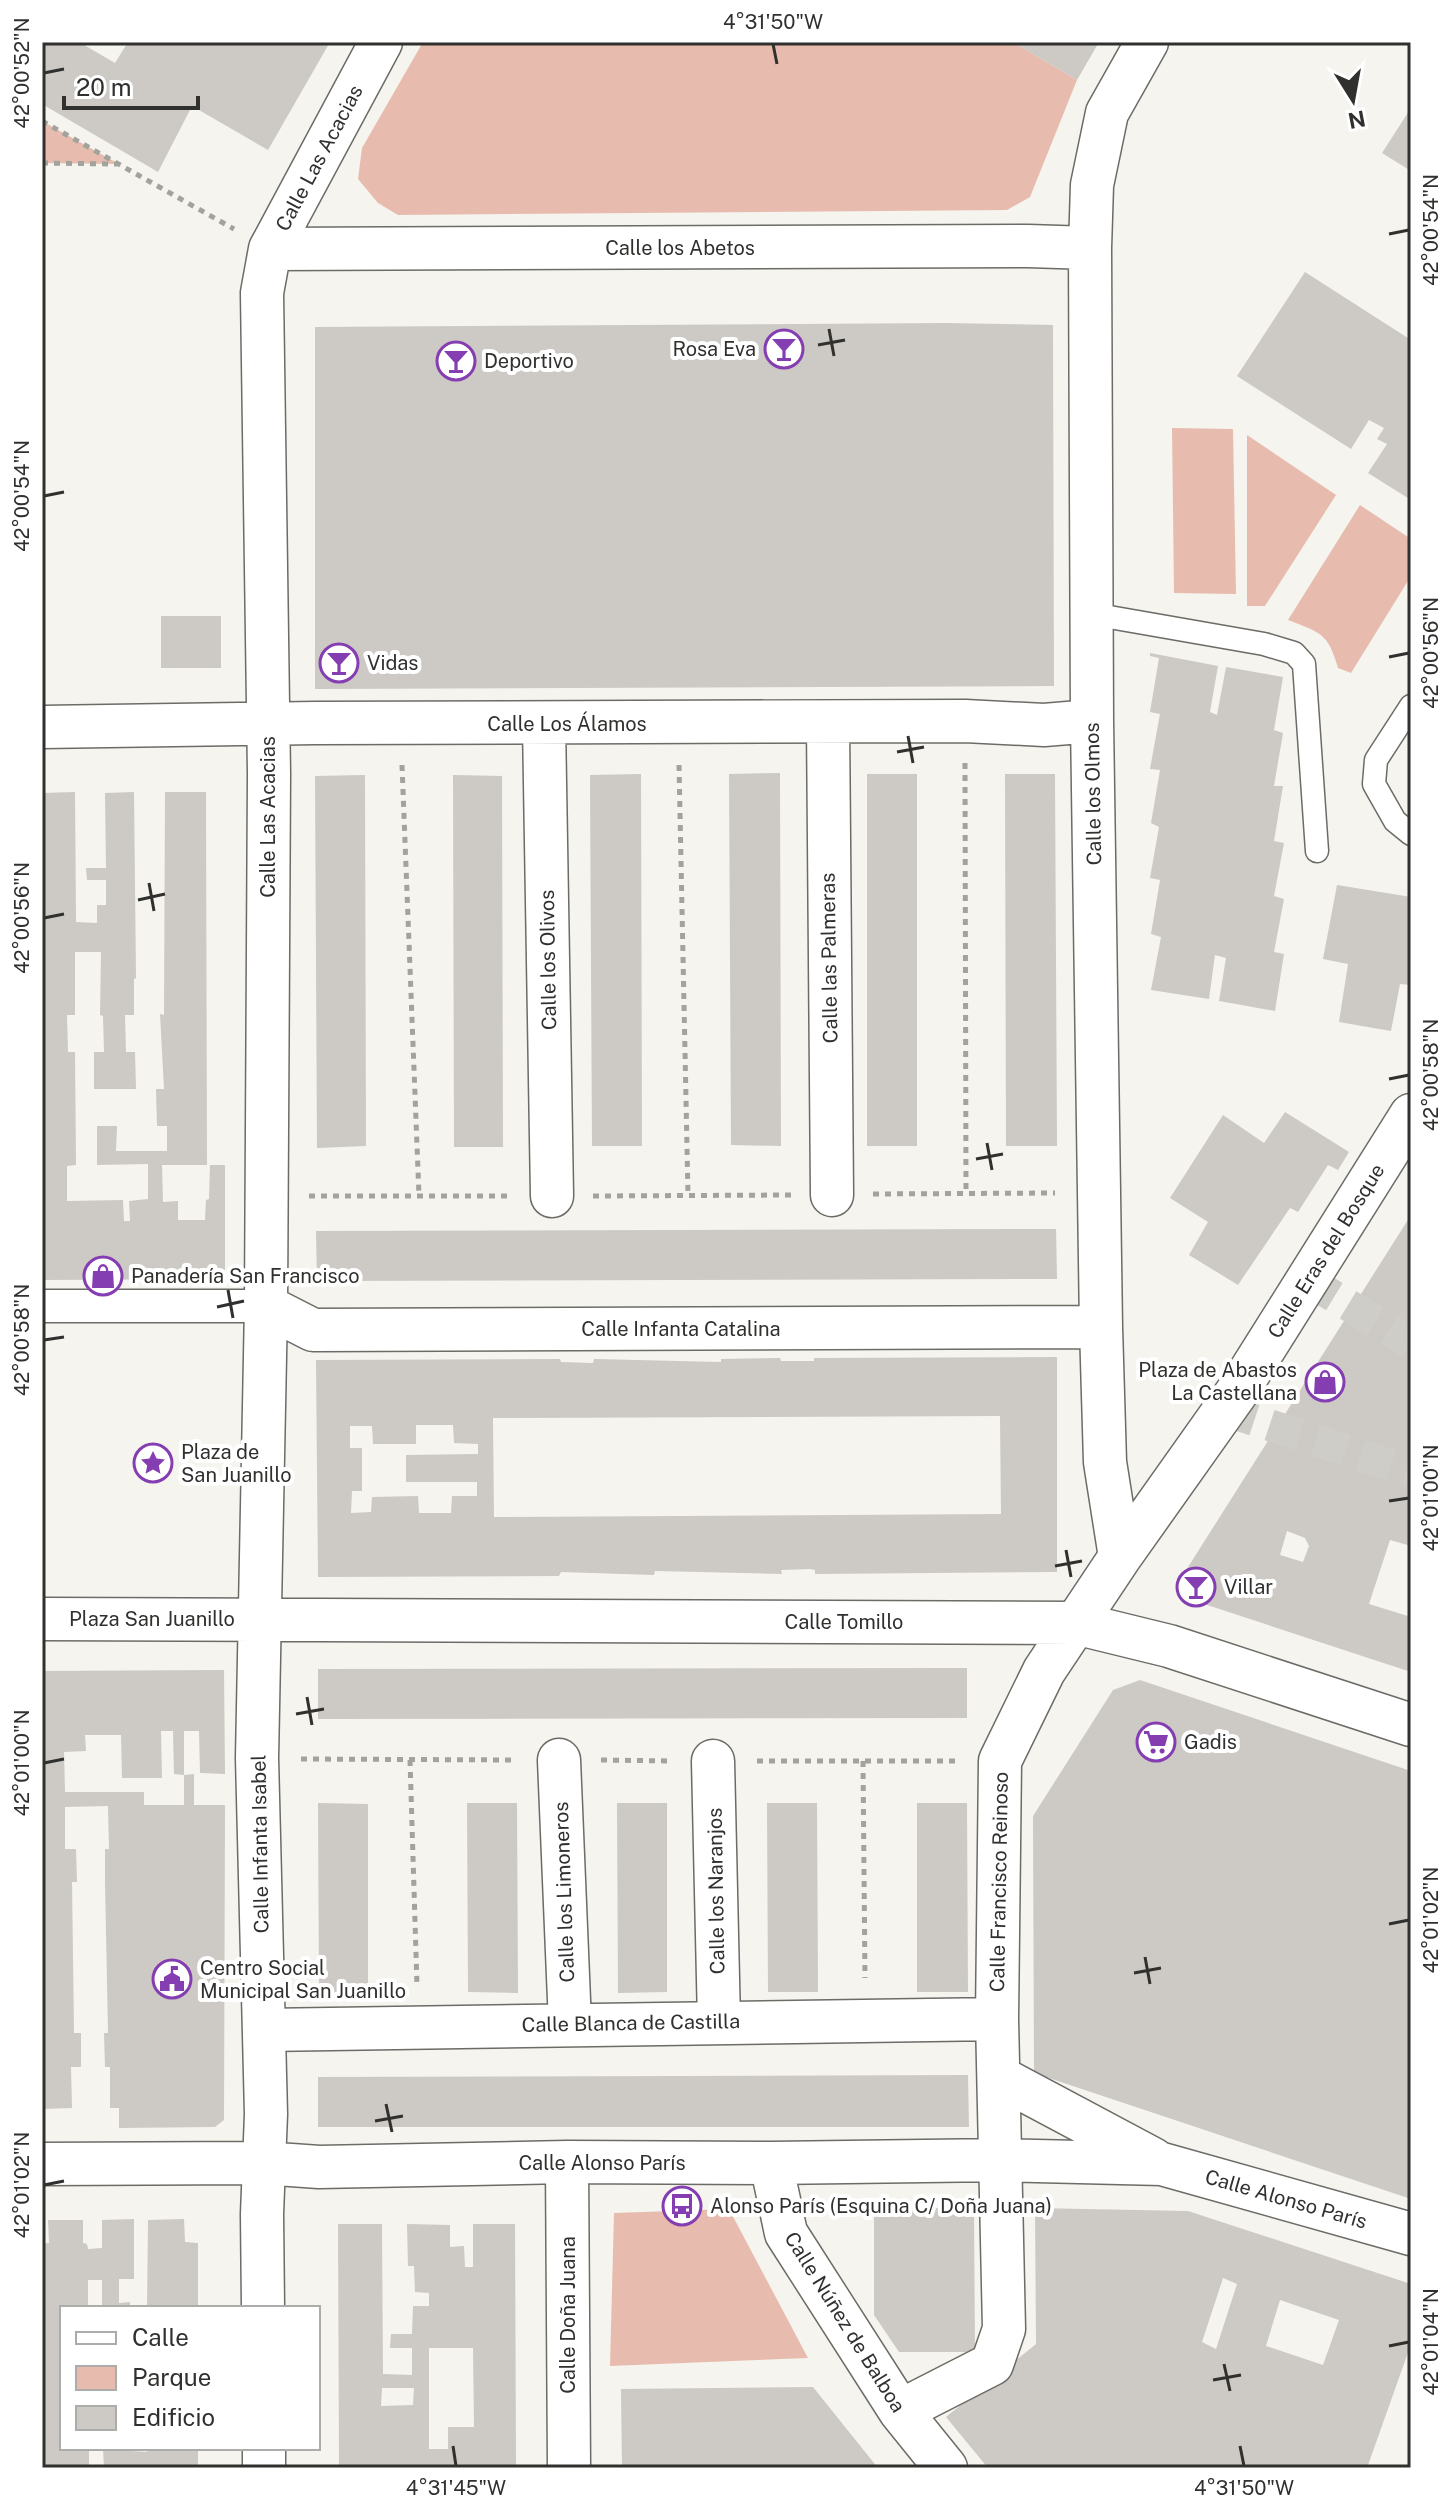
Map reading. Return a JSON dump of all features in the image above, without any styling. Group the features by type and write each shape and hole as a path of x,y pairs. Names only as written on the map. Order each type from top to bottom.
{"street":[{"name":"Calle Las Acacias","path":"262,1620 268,725 262,293 270,249 381,42"},
{"name":"Calle los Olmos","path":"1120,1557 1105,1462 1101,1327 1092,721 1090,248 1092,185 1107,113 1147,42"},
{"name":"Calle los Abetos","path":"270,249 1090,248"},
{"name":"Calle Los Álamos","path":"42,727 965,721 1044,725 1092,721"},
{"name":"Calle las Palmeras","path":"828,722 832,1195"},
{"name":"Calle los Olivos","path":"544,724 552,1196"},
{"name":"Calle Eras del Bosque","path":"1075,1623 1237,1392 1411,1115"},
{"path":"42,1306 266,1306"},
{"name":"Calle Infanta Catalina","path":"266,1306 313,1330 1101,1327"},
{"path":"1105,1462 1138,1477 1177,1478"},
{"name":"Plaza San Juanillo","path":"42,1619 262,1620"},
{"name":"Calle Tomillo","path":"262,1620 1075,1623 1169,1646 1411,1725"},
{"name":"Calle Infanta Isabel","path":"262,1620 257,1758 265,2030 263,2306"},
{"name":"Calle Francisco Reinoso","path":"900,2411 992,2364 1004,2329 997,2019 1000,1761 1044,1671 1075,1623"},
{"name":"Calle los Limoneros","path":"559,1760 570,2024"},
{"name":"Calle los Naranjos","path":"713,1761 719,2022"},
{"name":"Calle Blanca de Castilla","path":"265,2030 997,2019"},
{"name":"Calle Alonso París","path":"999,2077 1162,2164 1411,2234"},
{"name":"Calle Alonso París","path":"42,2164 263,2163 319,2167 567,2162 1000,2160 1162,2164"},
{"name":"Calle Doña Juana","path":"567,2162 569,2468"},
{"name":"Calle Núñez de Balboa","path":"771,2163 786,2233 900,2411 946,2468"}],"lane":[{"path":"1092,614 1174,626 1294,653 1304,664 1317,851"},
{"path":"1411,706 1376,760 1374,784 1395,821 1411,834"}],"path":[{"path":"42,121 270,249"},
{"path":"42,163 119,164"},
{"path":"965,721 966,1194"},
{"path":"679,723 688,1195"},
{"path":"401,724 419,1196"},
{"path":"265,1195 1100,1193"},
{"path":"257,1758 1000,1761"},
{"path":"410,1760 418,2027"},
{"path":"863,1761 865,2019"}],"green space":[{"path":"423,42 1013,42 1077,80 1030,197 1007,210 398,215 378,203 358,179 362,148"},
{"path":"42,121 119,164 42,163"},
{"path":"1172,428 1233,429 1236,594 1174,593"},
{"path":"1247,435 1336,495 1265,606 1247,606"},
{"path":"1360,505 1411,539 1411,576 1351,673 1338,668 1331,648 1322,636 1288,620"},
{"path":"729,2209 808,2358 610,2366 614,2213"}],"building":[{"path":"42,42 79,42 115,63 128,42 330,42 268,150 192,106 158,172 42,104"},
{"path":"1013,42 1099,42 1077,80"},
{"path":"1411,108 1411,171 1382,153"},
{"path":"1305,272 1411,340 1411,500 1368,473 1387,444 1377,439 1384,428 1369,420 1351,449 1237,376"},
{"path":"1053,325 1054,686 315,689 315,327"},
{"path":"161,616 221,616 221,668 161,668"},
{"path":"1150,653 1218,666 1210,712 1217,715 1226,667 1283,677 1274,730 1283,733 1274,786 1283,786 1274,841 1284,843 1274,896 1284,899 1274,952 1284,954 1275,1011 1219,1001 1226,958 1215,955 1209,999 1151,990 1161,937 1151,934 1160,880 1150,878 1159,827 1151,823 1160,770 1150,769 1160,714 1150,712 1159,658 1150,656"},
{"path":"780,773 781,1146 731,1145 729,774"},
{"path":"641,774 642,1146 592,1146 590,775"},
{"path":"867,774 917,774 917,1146 867,1146"},
{"path":"1005,774 1055,774 1057,1146 1006,1146"},
{"path":"365,775 366,1146 317,1148 315,776"},
{"path":"453,775 502,776 503,1147 454,1147"},
{"path":"75,792 76,922 97,923 97,905 106,905 106,880 87,880 86,868 106,868 105,793 134,792 136,978 134,1015 125,1015 126,1052 135,1052 136,1089 94,1089 94,1052 104,1052 103,1016 100,1015 101,952 75,952 75,1015 67,1015 68,1052 75,1052 76,1165 67,1166 67,1201 123,1200 124,1221 130,1221 129,1201 148,1199 148,1164 97,1165 97,1126 117,1126 116,1151 167,1151 167,1126 157,1126 156,1089 164,1089 160,1014 164,1015 165,792 206,792 207,1165 162,1165 163,1202 178,1201 178,1220 205,1220 210,1165 225,1165 225,1279 42,1280 42,793"},
{"path":"1337,885 1411,897 1411,985 1400,984 1391,1031 1339,1022 1348,964 1323,959"},
{"path":"1285,1112 1349,1152 1338,1170 1328,1165 1298,1212 1290,1208 1238,1285 1189,1255 1208,1222 1170,1198 1223,1115 1264,1143"},
{"path":"1411,1215 1411,1546 1390,1540 1369,1604 1411,1617 1411,1672 1192,1600 1183,1575","holes":["1287,1531 1305,1538 1309,1546 1303,1562 1280,1555"]},
{"path":"1056,1229 1057,1279 317,1281 316,1231"},
{"path":"1057,1357 1057,1572 815,1574 815,1570 810,1569 781,1570 782,1574 655,1571 654,1575 561,1572 559,1576 318,1577 316,1360 560,1359 561,1362 593,1363 594,1359 721,1362 721,1359 780,1358 781,1361 814,1361 814,1358","holes":["1000,1416 1001,1514 494,1517 493,1418","416,1425 453,1425 454,1443 478,1444 478,1454 406,1455 406,1482 477,1482 477,1496 452,1496 451,1513 419,1513 418,1496 372,1497 371,1512 351,1513 352,1491 362,1491 362,1448 350,1448 350,1426 372,1426 373,1444 416,1444"]},
{"path":"967,1668 967,1718 318,1719 318,1669"},
{"path":"224,1670 225,1774 200,1773 199,1731 184,1731 184,1775 194,1774 194,1805 225,1805 224,2120 215,2127 119,2128 119,2108 110,2108 110,2067 105,2067 104,2033 108,2033 105,1849 109,1849 108,1806 65,1807 65,1849 76,1849 77,1882 72,1882 74,2033 81,2033 81,2067 71,2067 72,2108 42,2109 42,1671","holes":["161,1731 173,1731 174,1774 184,1775 184,1805 144,1805 144,1792 65,1792 64,1752 86,1751 85,1735 121,1735 122,1778 162,1778"]},
{"path":"1140,1680 1411,1771 1411,2199 1034,2073 1033,1816 1113,1690"},
{"path":"318,1803 368,1804 368,1993 319,1993"},
{"path":"467,1803 517,1803 518,1993 468,1992"},
{"path":"617,1803 667,1803 667,1992 618,1993"},
{"path":"767,1803 817,1803 818,1992 768,1992"},
{"path":"917,1803 967,1803 968,1992 917,1992"},
{"path":"968,2075 969,2127 318,2127 318,2077"},
{"path":"874,2208 974,2208 975,2352 899,2352 874,2315"},
{"path":"1035,2208 1188,2211 1411,2284 1411,2344 1367,2468 988,2468 946,2417 1036,2344","holes":["1223,2278 1237,2284 1216,2349 1202,2342","1280,2300 1339,2320 1323,2365 1266,2346"]},
{"path":"134,2219 134,2279 119,2279 119,2303 130,2302 130,2306 102,2306 102,2280 88,2280 88,2306 60,2306 60,2450 89,2450 89,2468 42,2468 42,2243 49,2243 48,2220 83,2220 83,2243 87,2244 88,2249 102,2248 102,2220"},
{"path":"184,2219 185,2242 198,2243 198,2306 147,2306 148,2220"},
{"path":"338,2224 382,2224 383,2374 412,2375 412,2348 390,2348 391,2334 412,2334 413,2306 429,2306 429,2293 415,2292 414,2266 408,2266 407,2224 450,2225 450,2247 464,2246 465,2267 473,2267 473,2224 515,2224 516,2468 339,2468","holes":["429,2348 473,2348 474,2427 448,2427 448,2449 429,2449","382,2388 414,2388 413,2405 381,2406"]},
{"path":"813,2387 878,2468 622,2468 621,2389"},
{"path":"103,2450 198,2450 198,2468 104,2468"}],"tunnel":[{"path":"1307,1280 1411,1343"},
{"path":"1224,1410 1411,1472"}],"place":[{"name":"Rosa Eva","path":"784,349"},
{"name":"Deportivo","path":"456,361"},
{"name":"Vidas","path":"339,663"},
{"name":"Panadería San Francisco","path":"103,1276"},
{"name":"Plaza de Abastos La Castellana","path":"1325,1382"},
{"name":"Plaza de San Juanillo","path":"153,1463"},
{"name":"Villar","path":"1196,1587"},
{"name":"Gadis","path":"1156,1742"},
{"name":"Centro Social Municipal San Juanillo","path":"172,1979"},
{"name":"Alonso París (Esquina C/ Doña Juana)","path":"682,2206"}]}
